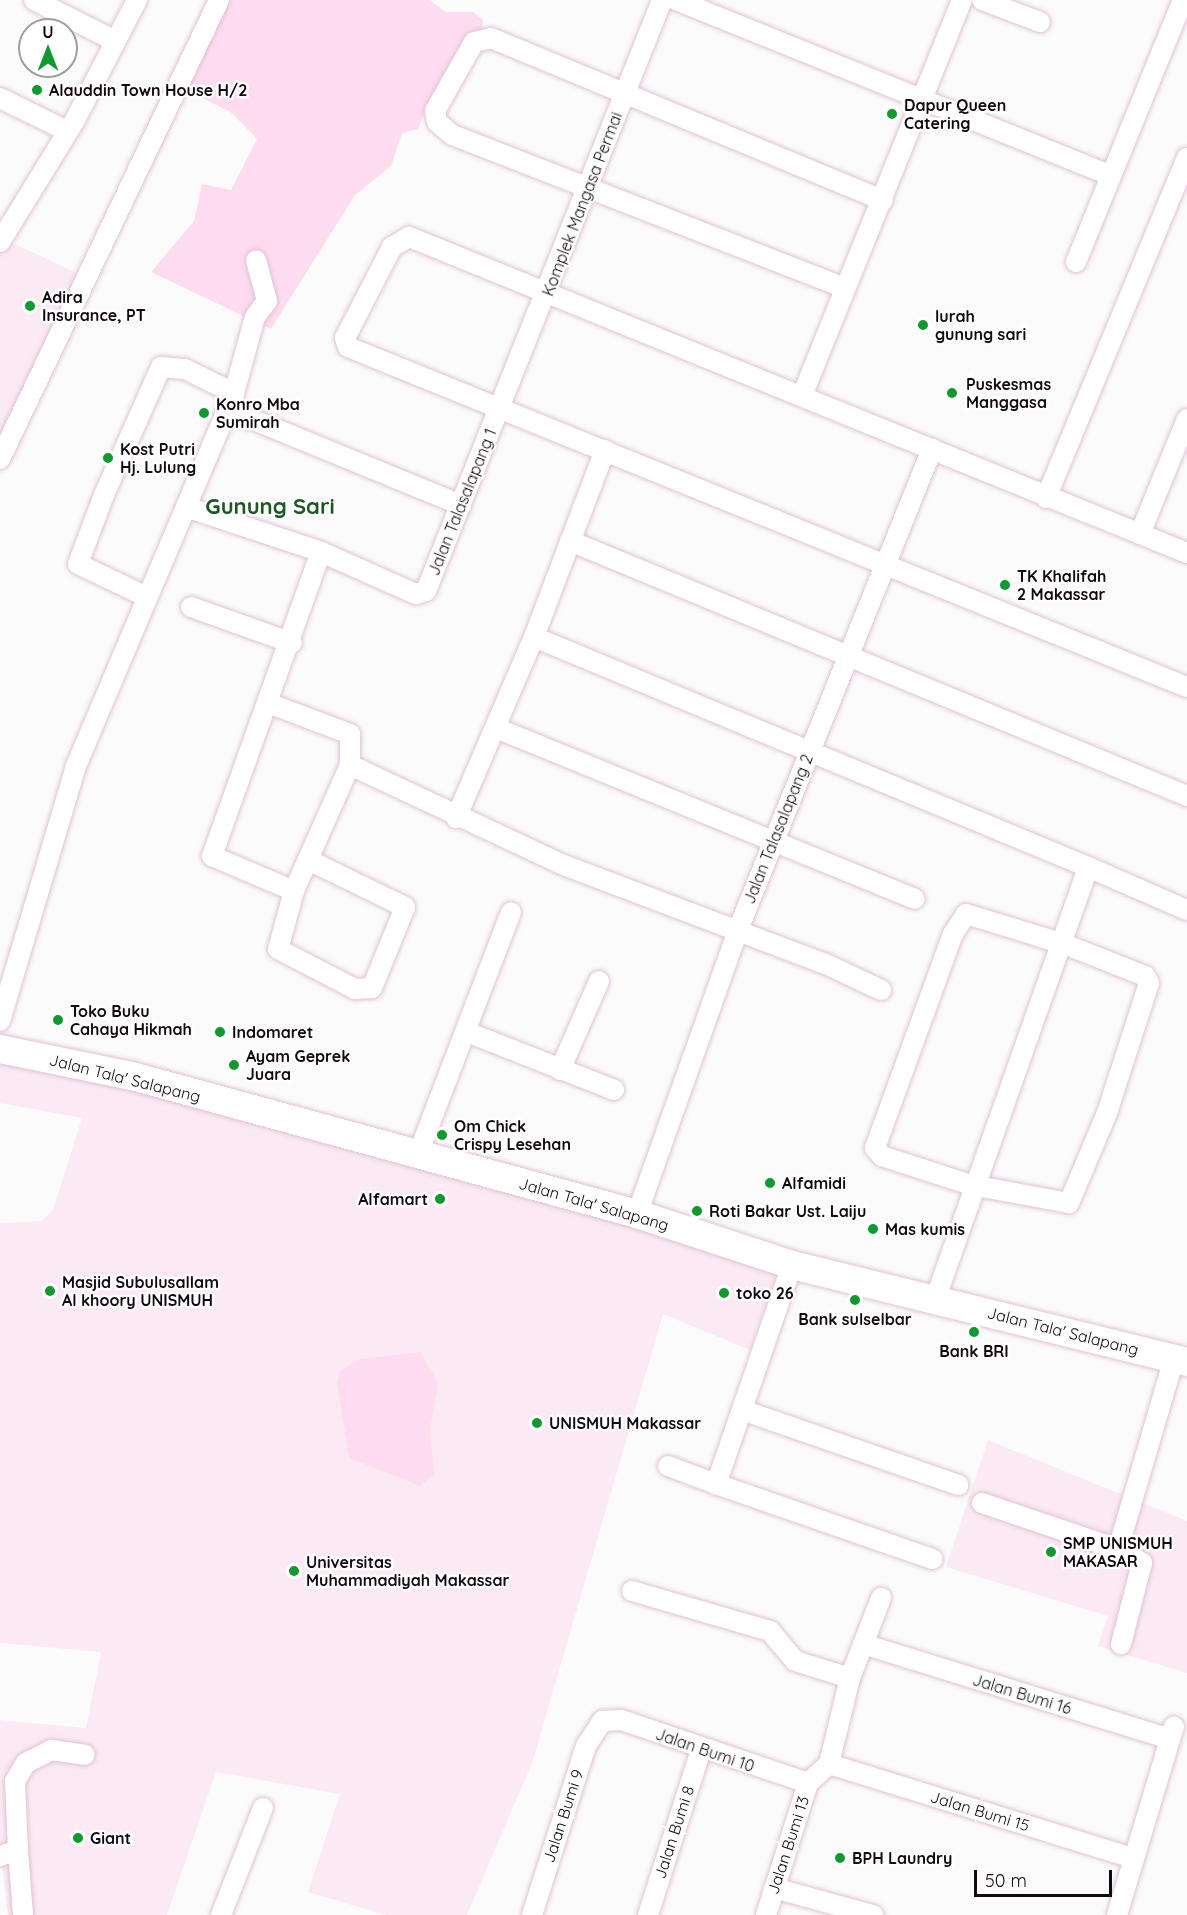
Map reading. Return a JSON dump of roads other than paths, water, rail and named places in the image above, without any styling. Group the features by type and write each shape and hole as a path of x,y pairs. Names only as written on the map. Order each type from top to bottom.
{"main road":[{"name":"Jalan Tala' Salapang","path":"0,1049 132,1076 417,1157 637,1214 792,1265 1180,1360"}],"street":[{"path":"34,0 116,41"},
{"path":"0,459 219,0"},
{"path":"802,396 845,288 925,102 962,0"},
{"path":"982,0 1040,22"},
{"path":"1076,262 1183,0"},
{"path":"661,2 1110,175"},
{"name":"Komplek Mangasa Permai","path":"500,408 590,189 661,2"},
{"path":"0,242 67,131 136,3"},
{"path":"845,288 451,134 437,122 435,111 474,42 487,38 883,200"},
{"path":"0,98 67,131"},
{"path":"1046,498 1179,199 1187,158"},
{"path":"1187,553 1046,498 932,449 548,294 401,238 345,338 348,347 886,562 1187,687"},
{"path":"0,1021 72,776 231,401 255,317 267,301 256,260"},
{"path":"147,597 78,564 108,484 161,367 184,369 231,401 461,505"},
{"name":"Jalan Talasalapang 1","path":"186,507 321,552 424,593 500,408"},
{"path":"1140,534 1187,419"},
{"name":"Jalan Talasalapang 2","path":"637,1214 738,930 846,657 932,449"},
{"path":"456,818 534,637 604,450"},
{"path":"570,541 1187,796"},
{"path":"294,891 212,857 292,643 321,552"},
{"path":"191,607 292,643"},
{"path":"534,637 810,749 1187,910"},
{"path":"268,703 348,730 350,765 294,891 278,949 355,989 372,988 405,907 308,860"},
{"path":"496,728 914,899"},
{"path":"350,765 456,818 738,930 881,990"},
{"path":"935,1300 971,1185 1064,944 1088,867"},
{"path":"417,1157 467,1032 511,912"},
{"path":"966,914 1064,944 1145,976 1149,983 1080,1185 1069,1203 1061,1204 971,1185 882,1156 875,1148 920,1021 966,914"},
{"path":"560,1070 599,981"},
{"path":"467,1032 614,1090"},
{"path":"716,1484 792,1265"},
{"path":"1118,1549 1180,1360"},
{"path":"742,1410 958,1485"},
{"path":"668,1466 932,1559"},
{"path":"982,1503 1118,1549 1143,1568 1121,1644"},
{"path":"633,1591 770,1631 795,1661 850,1678"},
{"path":"829,1764 850,1678 881,1598"},
{"name":"Jalan Bumi 16","path":"863,1644 1172,1733 1132,1858"},
{"name":"Jalan Bumi 10","path":"602,1721 621,1720 701,1750 808,1783"},
{"name":"Jalan Bumi 9","path":"532,1915 592,1728 602,1721"},
{"path":"23,1915 9,1853 15,1781 22,1768 51,1750 85,1755"},
{"name":"Jalan Bumi 8","path":"648,1915 701,1750"},
{"name":"Jalan Bumi 13","path":"766,1915 808,1783 829,1764"},
{"name":"Jalan Bumi 15","path":"829,1764 1132,1858"},
{"path":"221,1915 262,1808"},
{"path":"1117,1915 1132,1858"},
{"path":"774,1888 873,1915"}],"place":[{"name":"Alauddin Town House H/2","path":"37,90"},
{"name":"Dapur Queen Catering","path":"892,114"},
{"name":"Adira Insurance, PT","path":"30,306"},
{"name":"lurah gunung sari","path":"923,325"},
{"name":"Puskesmas Manggasa","path":"952,393"},
{"name":"Konro Mba Sumirah","path":"204,413"},
{"name":"Kost Putri Hj. Lulung","path":"108,458"},
{"name":"TK Khalifah 2 Makassar","path":"1005,585"},
{"name":"Toko Buku Cahaya Hikmah","path":"58,1020"},
{"name":"Indomaret","path":"220,1032"},
{"name":"Ayam Geprek Juara","path":"234,1065"},
{"name":"Om Chick Crispy Lesehan","path":"442,1135"},
{"name":"Alfamidi","path":"770,1183"},
{"name":"Alfamart","path":"440,1199"},
{"name":"Roti Bakar Ust. Laiju","path":"697,1211"},
{"name":"Mas kumis","path":"873,1229"},
{"name":"Masjid Subulusallam Al khoory UNISMUH","path":"50,1291"},
{"name":"toko 26","path":"724,1293"},
{"name":"Bank sulselbar","path":"855,1300"},
{"name":"Bank BRI","path":"974,1332"},
{"name":"UNISMUH Makassar","path":"537,1423"},
{"name":"SMP UNISMUH MAKASAR","path":"1051,1552"},
{"name":"Universitas Muhammadiyah Makassar","path":"294,1571"},
{"name":"Giant","path":"78,1838"},
{"name":"BPH Laundry","path":"840,1858"}],"district":[{"name":"Gunung Sari","path":"270,507"}]}
